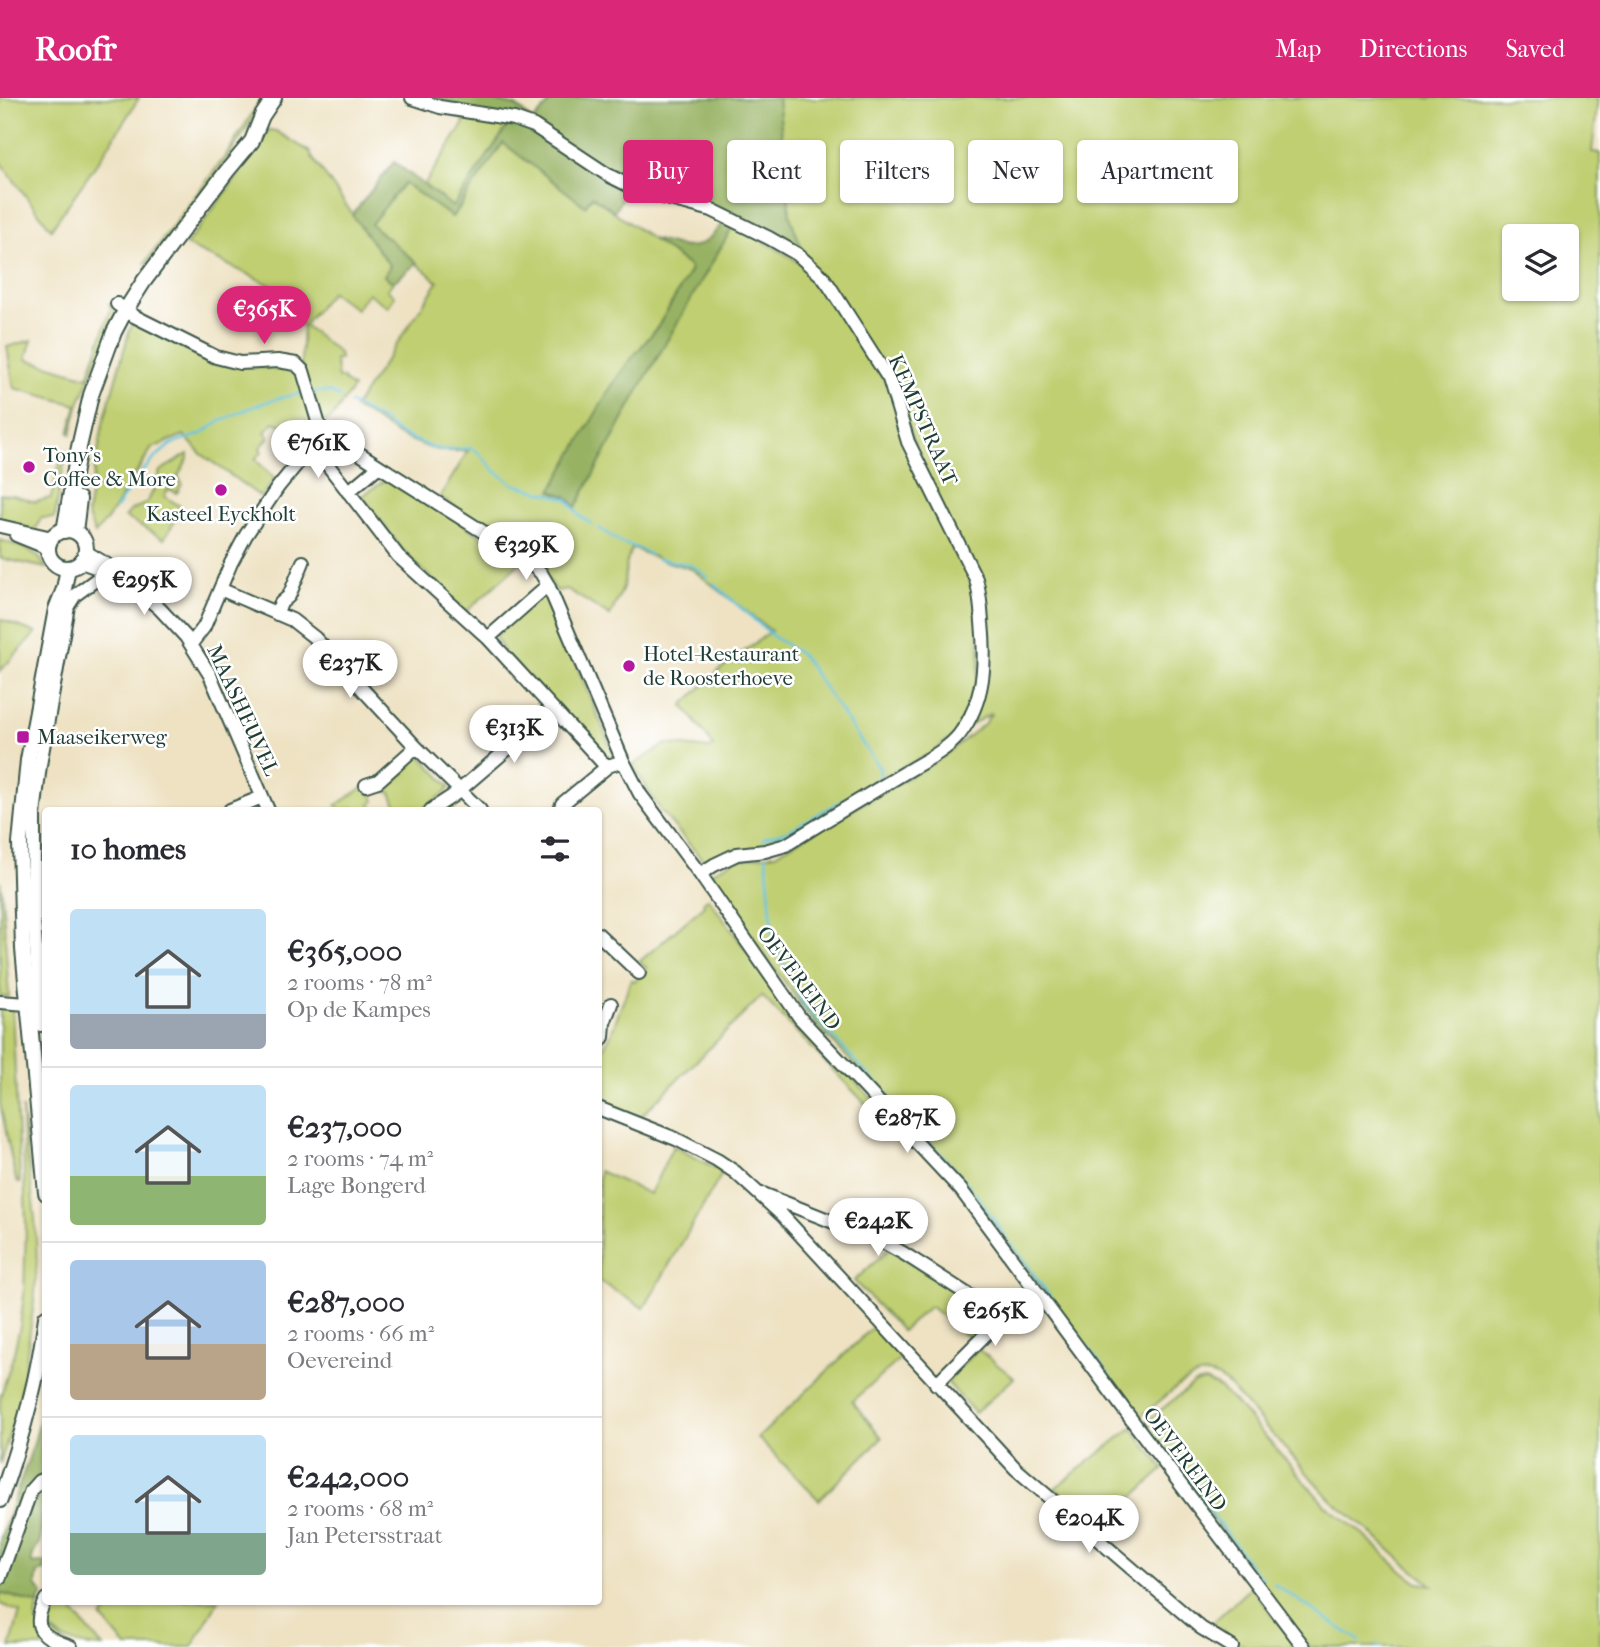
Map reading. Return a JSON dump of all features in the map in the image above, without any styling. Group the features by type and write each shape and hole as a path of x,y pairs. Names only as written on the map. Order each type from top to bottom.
{"main road":[{"path":"73,562 51,560 60,537 77,509 101,370 114,332 144,281 227,171 253,124 274,98"},
{"path":"42,1152 21,923 21,821 28,760 56,609 83,540 60,537"},
{"path":"0,1500 27,1418 42,1345"}],"street":[{"name":"KEMPSTRAAT","path":"412,98 440,107 529,124 629,186 728,216 788,249 811,266 830,287 889,379 908,442 976,579 983,632 984,677 971,718 957,737 932,757 786,845 737,854 700,874"},
{"path":"125,310 216,357 240,363 278,361 296,364 303,371 318,425 324,431 278,487 246,535 204,627 191,644"},
{"name":"OEVEREIND","path":"324,431 523,557 541,573 640,794 700,874 800,1017 961,1190 1133,1423 1304,1647"},
{"path":"311,447 398,556 488,638 608,766"},
{"path":"348,492 379,466"},
{"path":"0,526 60,537"},
{"name":"MAASHEUVEL","path":"73,562 108,569 153,603 186,637 210,675 267,807"},
{"path":"277,614 281,603 289,596 303,562"},
{"path":"42,1013 34,916 39,866 36,789 68,606 73,598 108,569"},
{"path":"488,638 548,585"},
{"path":"220,589 292,620 315,638 416,747 477,807"},
{"path":"435,807 459,791 553,710"},
{"path":"366,785 378,780 416,747"},
{"path":"561,807 608,766 623,761"},
{"path":"237,807 262,797"},
{"path":"602,938 639,973"},
{"path":"0,1002 27,1004"},
{"path":"602,1038 611,1004"},
{"path":"602,1110 676,1139 735,1172 782,1215 1016,1469 1201,1628 1232,1647"},
{"path":"757,1191 892,1247 1003,1317"},
{"path":"936,1384 1003,1317 1037,1292"},
{"path":"0,1577 34,1485 42,1480"},
{"path":"43,1605 37,1620 39,1629 48,1638 71,1647"}],"green space":[{"path":"0,98 139,98 51,229 0,162"},
{"path":"262,98 267,98 210,184 148,264 145,263 226,155"},
{"path":"439,98 483,98 516,106 533,121 554,98 778,98 782,140 727,140 727,203 789,203 790,216 804,255 723,211 687,203 713,203 713,140 623,140 623,198 614,211 592,196 585,206 503,143 452,217 404,183 371,224 417,263 393,282 384,276 390,266 352,215 394,162 453,207 509,124 437,103"},
{"path":"778,98 1598,98 1592,152 1600,153 1600,1647 1309,1647 1143,1424 1195,1383 1205,1381 1218,1387 1233,1400 1325,1505 1363,1534 1403,1572 1418,1583 1432,1585 1330,1499 1220,1378 1207,1374 1196,1376 1138,1417 969,1192 901,1114 814,1022 710,880 709,874 734,860 775,854 940,759 984,724 992,713 970,725 986,614 917,452 899,395 804,255 790,216 789,203 826,203 826,140 782,140"},
{"path":"462,118 509,124 453,207 424,185 464,123"},
{"path":"269,130 276,131 310,152 390,266 384,276 393,282 387,290 395,296 388,307 368,293 356,309 331,292 304,325 339,353 340,359 335,360 338,378 343,378 353,388 332,418 322,423 301,364 303,326 281,325 283,291 186,245"},
{"path":"503,142 586,205 592,196 691,270 552,491 566,496 576,507 642,384 733,226 805,267 823,288 888,385 977,591 980,682 959,732 927,756 881,778 781,840 707,865 660,810 633,765 666,744 709,749 714,746 683,705 718,671 771,631 692,569 632,548 623,588 610,616 567,589 557,591 535,560 440,497 468,451 430,448 398,435 354,408 438,282 371,224 404,183 452,217"},
{"path":"723,222 733,226 642,384 576,507 566,496 551,491 611,387 657,328 691,270 652,239 692,247 707,240"},
{"path":"109,304 114,306 117,314 78,406 71,434 69,433 77,405 14,388 7,347 32,340 26,359 88,377 111,309"},
{"path":"134,322 202,357 253,367 295,370 303,383 315,432 307,443 300,438 302,433 294,426 287,427 274,422 265,432 269,437 260,448 262,452 255,459 274,478 261,497 200,453 184,435 152,448 109,517 95,534 87,514 103,424"},
{"path":"63,451 66,452 55,516 41,518 35,530 0,520 0,494 35,502 51,498"},
{"path":"188,454 178,476 182,484 177,493 169,489 164,496 183,508 164,539 125,517 131,510 147,503 160,471"},
{"path":"387,479 393,479 521,562 466,612 404,552 362,496"},
{"path":"0,540 32,552 46,568 0,558"},
{"path":"543,594 547,595 615,757 611,760 608,761 505,653 495,636"},
{"path":"0,619 36,633 0,671"},
{"path":"416,751 450,787 445,793 425,807 397,807 391,793 369,790 375,801 370,804 372,807 337,807 336,805 366,786 379,783 389,788 411,765 411,757"},
{"path":"0,881 2,893 9,997 0,996"},
{"path":"708,898 800,1023 914,1143 881,1120 762,996 638,1119 602,1103 602,1050 609,1039 631,980 636,981 647,968 639,962 704,906 703,903"},
{"path":"0,1005 12,1007 20,1183 16,1180 0,1104"},
{"path":"22,1108 35,1219 35,1294 18,1406 0,1464 0,1398 13,1357 24,1295 26,1223"},
{"path":"673,1146 723,1172 644,1308 602,1283 602,1172 650,1194"},
{"path":"889,1249 1000,1318 975,1343 930,1306 902,1331 854,1281"},
{"path":"877,1323 906,1354 852,1401 882,1438 819,1500 758,1438"},
{"path":"978,1349 1014,1378 975,1413 948,1383 949,1378"},
{"path":"42,1412 42,1517 40,1540 32,1560 34,1564 42,1563 42,1571 38,1573 36,1585 42,1593 38,1604 0,1593 0,1540"},
{"path":"1132,1428 1164,1469 1099,1528 1055,1488"},
{"path":"1251,1587 1298,1647 1246,1647 1211,1624"},
{"path":"0,1593 38,1604 36,1621 70,1647 10,1647 20,1612 0,1604"},
{"path":"47,1605 67,1605 103,1647 87,1646 61,1638 48,1628 44,1621"},
{"path":"112,1605 216,1605 192,1647 126,1647 102,1618"}],"waterway":[{"path":"313,392 329,392 340,397"},
{"path":"116,508 147,467 172,444 201,434 217,423 248,409 304,393"},
{"path":"350,403 400,434 433,448 471,448 513,484 567,499 580,516 592,524"},
{"path":"599,528 621,543 651,555"},
{"path":"658,559 691,565 708,577"},
{"path":"713,583 774,637 802,655 880,769 877,780 870,785"},
{"path":"764,840 765,837 791,829 861,790"},
{"path":"766,856 773,936 787,970"},
{"path":"790,977 805,1007 879,1086"},
{"path":"883,1091 932,1144"},
{"path":"936,1149 971,1187"},
{"path":"975,1193 1006,1237"},
{"path":"1011,1243 1082,1340"},
{"path":"1086,1345 1136,1411"},
{"path":"1143,1421 1257,1574 1263,1578"},
{"path":"1274,1584 1360,1641"}],"place":[{"name":"Tony's Coffee & More","path":"29,467"},
{"name":"Kasteel Eyckholt","path":"221,490"},
{"name":"Hotel-Restaurant de Roosterhoeve","path":"629,666"},
{"name":"Maaseikerweg","path":"23,737"}]}
